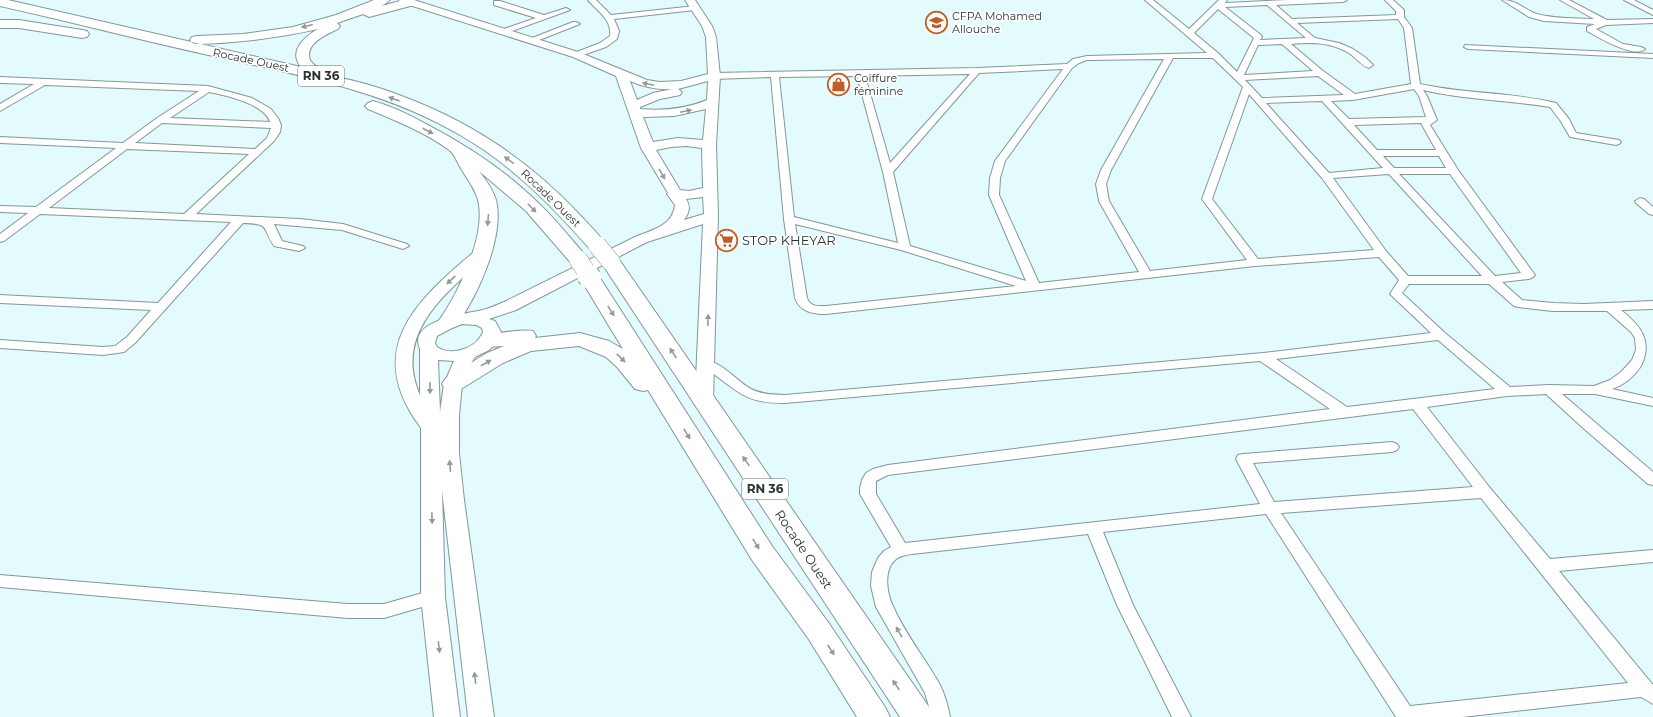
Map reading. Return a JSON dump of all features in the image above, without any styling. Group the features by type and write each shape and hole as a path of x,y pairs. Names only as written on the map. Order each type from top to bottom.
{"highway":[{"path":"144,36 202,40 258,36 341,18 386,4 407,1"},
{"name":"Rocade Ouest","path":"0,2 324,77 389,97 419,108 442,119 482,142 510,161 538,183 604,254 752,470 918,717"},
{"path":"324,77 308,67 301,58 304,46 309,40 316,35 386,4"},
{"name":"Rocade Ouest","path":"0,13 281,78 355,99 394,114 458,148 484,165 526,201 584,268 671,410 762,553 818,630 874,717"},
{"path":"0,24 19,24 121,40"},
{"path":"456,320 458,309 465,297 480,255 488,224 487,203 482,188 464,162 458,148"},
{"path":"490,335 546,333 564,334 601,346 614,352 625,362 652,395 671,410"},
{"path":"453,384 495,358 527,345 580,339"}],"main road":[{"path":"407,1 577,55 644,83 695,92 713,98"},
{"path":"386,4 423,7"},
{"path":"693,4 707,26 711,37 714,76 709,145 711,216 704,401"},
{"path":"621,73 648,148 680,202 682,210 678,218 664,231"},
{"path":"633,109 657,96 714,76"},
{"path":"633,109 661,114 675,114 697,109 713,98"},
{"path":"648,148 674,142 709,145"},
{"path":"674,194 689,194 710,191"},
{"path":"447,717 433,597 431,428 429,349 427,344 430,334 435,329 456,320 493,312 520,301 626,246 664,231 711,216"},
{"path":"431,428 417,408 408,388 403,366 406,338 411,327 425,306 458,273 480,255"},
{"path":"429,349 433,353 445,356 458,356 468,354 480,348 507,311 520,301"},
{"path":"456,320 479,320 485,322 490,335"},
{"path":"468,354 459,368 453,384 449,416 449,453 452,492 481,717"}],"street":[{"path":"577,55 603,45 614,37 615,31 609,17 592,0 584,0"},
{"path":"1149,0 1215,55 1238,78 1326,176 1382,253 1405,280 1492,280 1529,275 1453,171 1425,124 1432,120"},
{"path":"1189,34 1221,2 1268,3 1343,0"},
{"path":"1389,0 1400,10 1400,17 1408,28 1416,86 1423,96 1432,120"},
{"path":"1506,0 1532,15 1547,19 1620,23 1653,21"},
{"path":"1564,0 1605,22"},
{"path":"1628,0 1653,13"},
{"path":"1221,2 1258,37 1238,78"},
{"path":"497,3 544,18"},
{"path":"1268,3 1313,40"},
{"path":"609,17 693,4"},
{"path":"504,32 566,10"},
{"path":"1290,21 1400,17"},
{"path":"1605,22 1590,29 1621,46 1653,49"},
{"path":"531,40 576,24"},
{"path":"1256,43 1313,40 1330,41 1360,55 1369,65"},
{"path":"1284,42 1320,73 1353,97"},
{"path":"1468,47 1653,56"},
{"path":"1036,288 994,195 993,184 995,172 1000,161 1070,66 1076,61 1087,58 1215,55"},
{"path":"1146,275 1104,201 1101,184 1106,170 1170,56"},
{"path":"714,76 977,71 1070,66"},
{"path":"888,172 977,71"},
{"path":"860,73 888,172 905,248"},
{"path":"1238,78 1320,73"},
{"path":"775,76 789,220 801,298 802,304 812,309 826,310 1255,263 1382,253"},
{"path":"0,80 208,89 238,96 267,110 274,118 276,125 275,131 270,140 187,217"},
{"path":"0,108 42,82"},
{"path":"1259,101 1353,97 1416,86 1438,91 1520,99 1553,105 1564,119 1572,135 1616,142"},
{"path":"1246,87 1207,199 1255,263"},
{"path":"0,239 160,120 208,89"},
{"path":"1324,98 1492,280 1518,303 1553,307 1611,308 1653,305"},
{"path":"160,120 276,125"},
{"path":"1345,122 1432,120"},
{"path":"0,140 258,152"},
{"path":"1374,153 1443,153"},
{"path":"1326,176 1419,169 1453,171"},
{"path":"1653,201 1640,201 1653,212"},
{"path":"0,209 263,220 342,227 403,246"},
{"path":"0,344 110,351 127,345 240,219"},
{"path":"263,220 270,226 278,244 299,248"},
{"path":"789,220 905,248 1036,288"},
{"path":"1405,280 1396,294 1441,336 1507,392"},
{"path":"0,299 161,307"},
{"path":"1595,390 1620,380 1635,365 1643,352 1641,338 1631,324 1611,308"},
{"path":"706,364 715,367 746,393 758,397 785,399 1263,357 1441,336"},
{"path":"1263,357 1344,412"},
{"path":"1549,389 1587,424 1653,480"},
{"path":"901,550 868,494 867,484 869,478 878,472 1507,392 1549,389 1595,390 1653,402"},
{"path":"1417,404 1486,492 1648,692"},
{"path":"1392,447 1243,459 1270,508 1405,714 1648,692"},
{"path":"941,717 938,702 933,690 884,607 881,595 879,586 880,572 884,562 890,555 901,550 1270,508 1486,492"},
{"path":"1093,527 1125,605 1182,717"},
{"path":"1546,566 1653,556"},
{"path":"0,581 348,612 384,610 433,597"}],"place":[{"name":"CFPA Mohamed Allouche","path":"936,22"},
{"name":"Coiffure féminine","path":"839,84"},
{"name":"STOP KHEYAR","path":"726,240"}]}
